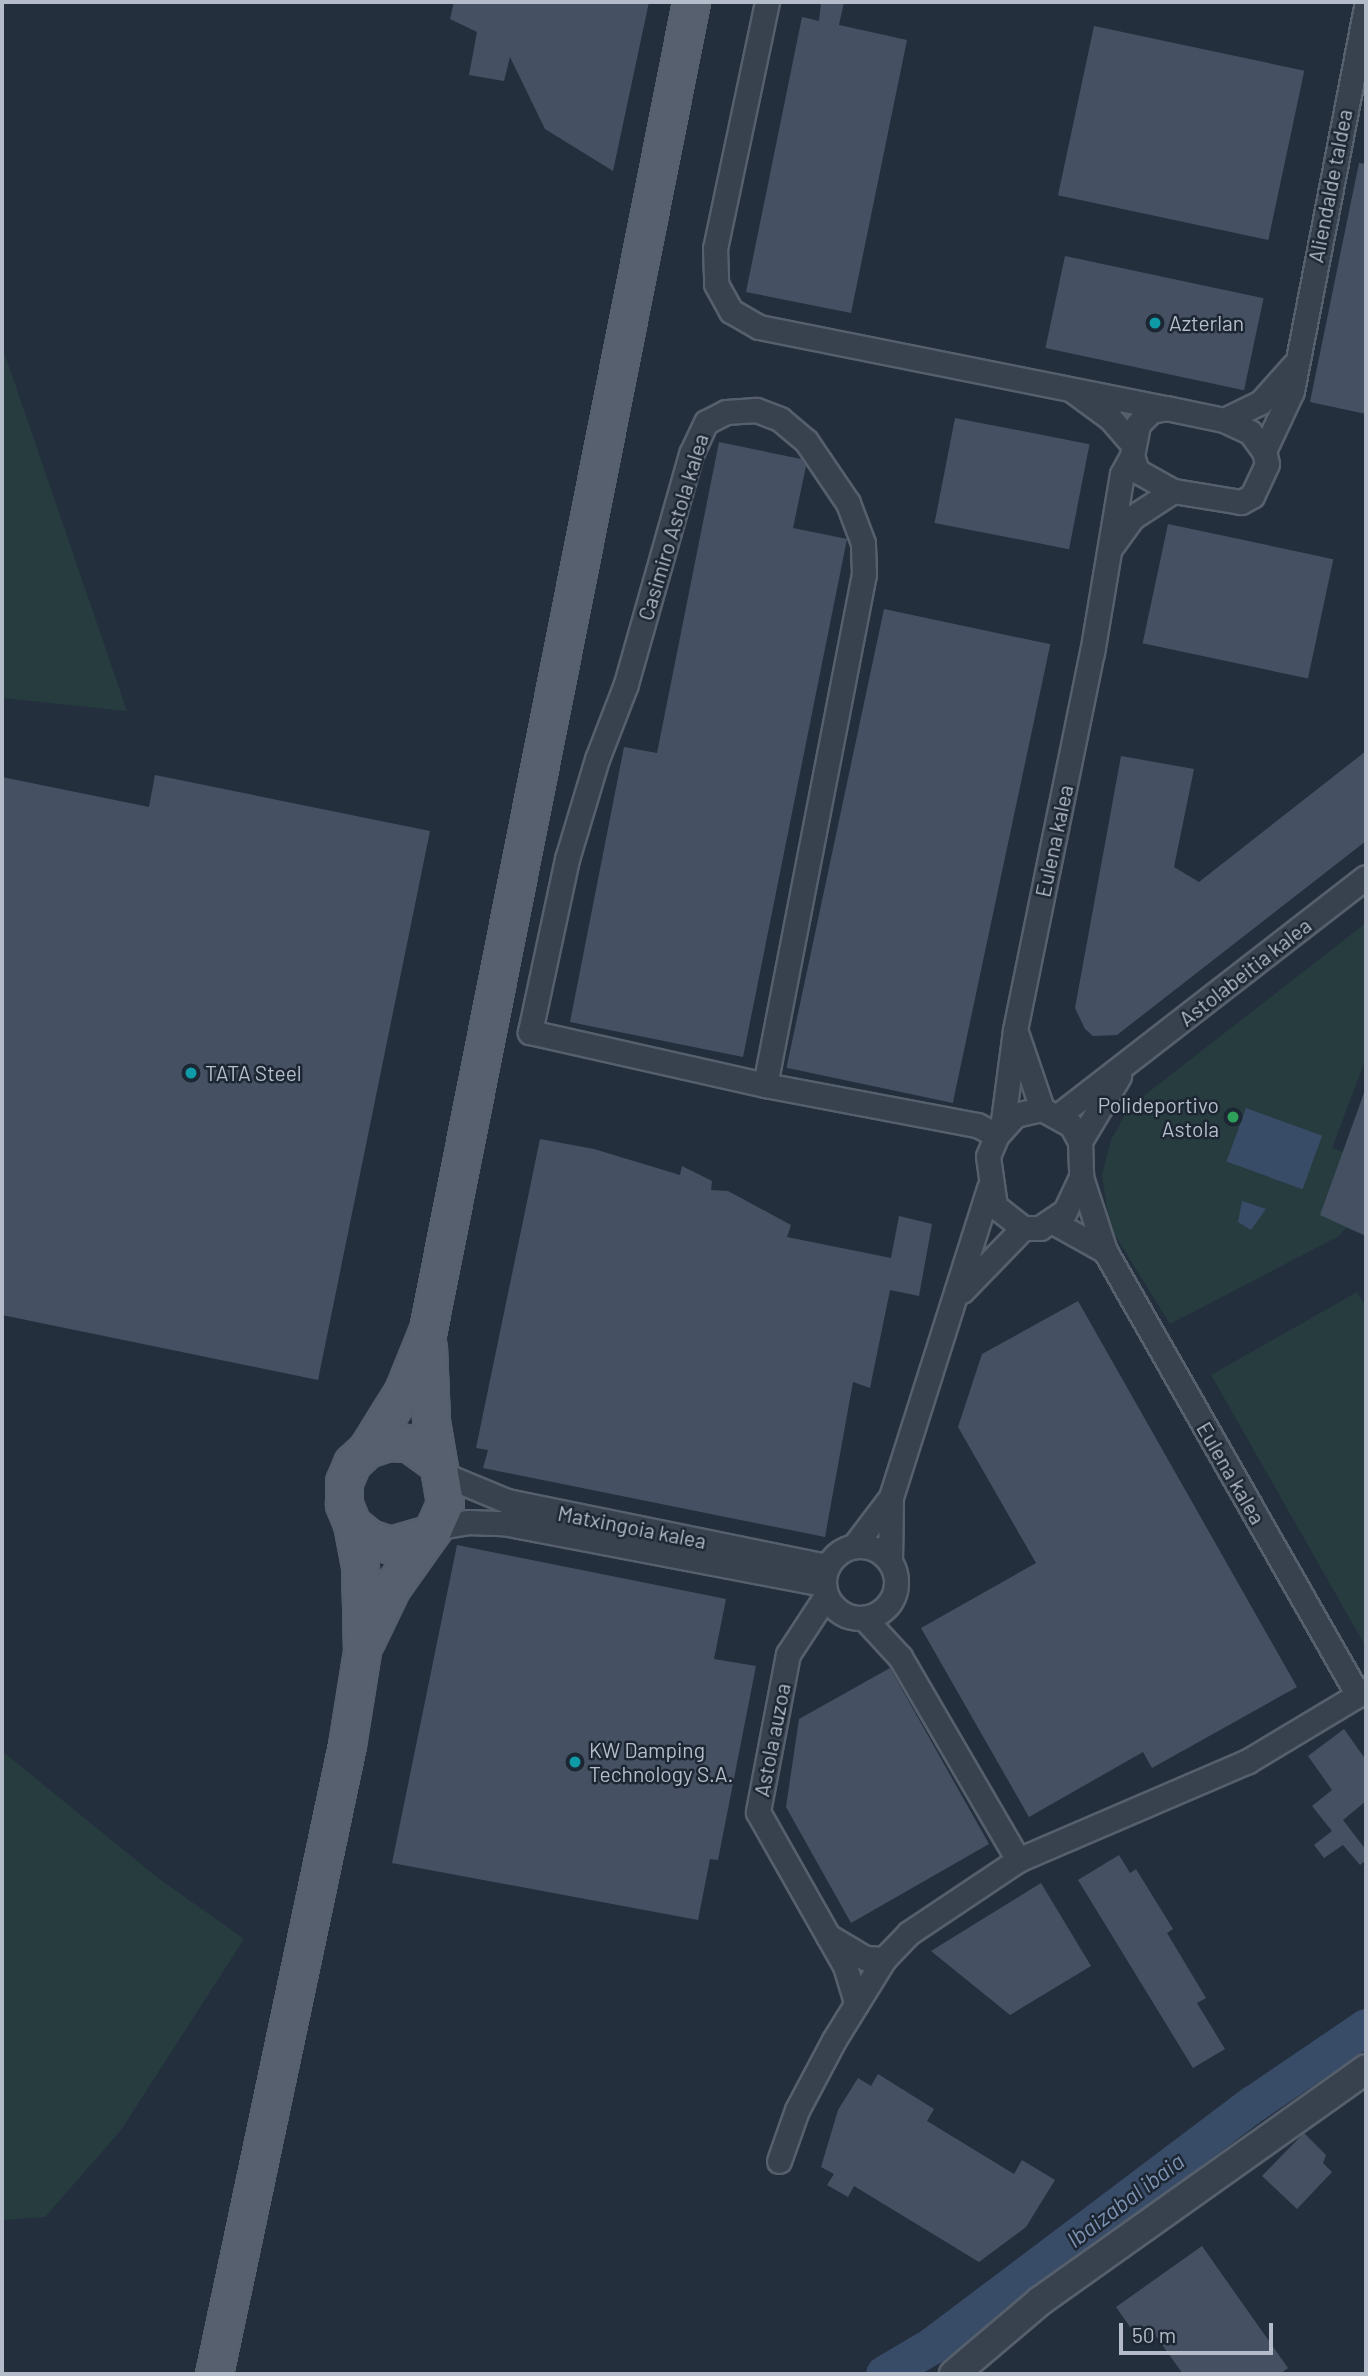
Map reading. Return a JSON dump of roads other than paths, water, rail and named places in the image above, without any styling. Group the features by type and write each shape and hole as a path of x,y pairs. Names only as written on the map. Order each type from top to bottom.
{"main road":[{"path":"214,2374 344,1758 362,1651 360,1576 352,1524 344,1504 344,1482 352,1463 367,1448 403,1391 428,1329 691,2"},
{"path":"362,1651 392,1587 430,1532 445,1503 439,1468 428,1329"},
{"path":"367,1448 388,1442 409,1443 439,1468"},
{"path":"352,1524 369,1538 390,1545 430,1532"}],"street":[{"name":"Aliendalde taldea","path":"767,2 715,248 716,284 723,303 759,327 1224,420 1251,432 1264,451"},
{"name":"Aliendalde taldea","path":"1070,390 1101,410 1132,450 1146,479 1172,491 1246,501 1263,477 1264,451 1292,391 1294,365 1366,7"},
{"path":"1224,420 1261,402 1294,365"},
{"path":"1110,550 1122,474 1144,417 1166,408"},
{"name":"Casimiro Astola kalea","path":"765,1086 864,574 863,543 848,503 806,441 779,419 756,410 726,412 706,422 691,454 626,684 597,758 567,859 530,1032 765,1086 999,1131"},
{"path":"1110,550 1133,517 1172,491"},
{"name":"Eulena kalea","path":"999,1131 1015,1030 1092,653 1110,550"},
{"name":"Astolabeitia kalea","path":"1051,1112 1124,1067 1366,877"},
{"path":"958,1296 1023,1228 1052,1222 1076,1196 1081,1177 1080,1141 1051,1112 1015,1030"},
{"name":"Astolabeitia kalea","path":"1080,1141 1124,1067"},
{"path":"900,1657 886,1608 896,1586 890,1562 891,1497 958,1296 989,1188 988,1156 999,1131 1015,1115 1051,1112"},
{"path":"952,1121 988,1156"},
{"name":"Eulena kalea","path":"1081,1177 1105,1251 1362,1693"},
{"path":"989,1188 1000,1212 1023,1228"},
{"path":"1052,1222 1105,1251"},
{"name":"Matxingoia kalea","path":"439,1468 507,1501 826,1582"},
{"path":"886,1608 864,1618 842,1614 826,1582 834,1557 854,1546 891,1497"},
{"name":"Matxingoia kalea","path":"430,1532 467,1522 503,1523 826,1582"},
{"path":"854,1546 874,1549 890,1562"},
{"name":"Astola auzoa","path":"826,1582 788,1654 758,1812 845,1966 856,2003"},
{"name":"Astola auzoa","path":"788,1654 842,1614"},
{"path":"864,1618 900,1657 1018,1860"},
{"path":"779,2161 797,2110 856,2003 884,1959 929,1917 1018,1860 1248,1761 1362,1693"},
{"path":"825,1934 865,1958 884,1959"},
{"path":"954,2374 1040,2301 1366,2069"}],"water":[{"path":"1246,1108 1322,1136 1303,1189 1227,1162"},
{"path":"1242,1201 1266,1209 1251,1230 1238,1222"}],"waterway":[{"name":"Ibaizabal ibaia","path":"884,2374 931,2346 1254,2103 1366,2027"}],"place":[{"name":"Azterlan","path":"1155,323"},
{"name":"TATA Steel","path":"191,1073"},
{"name":"Polideportivo Astola","path":"1233,1117"},
{"name":"KW Damping Technology S.A.","path":"575,1762"}]}
